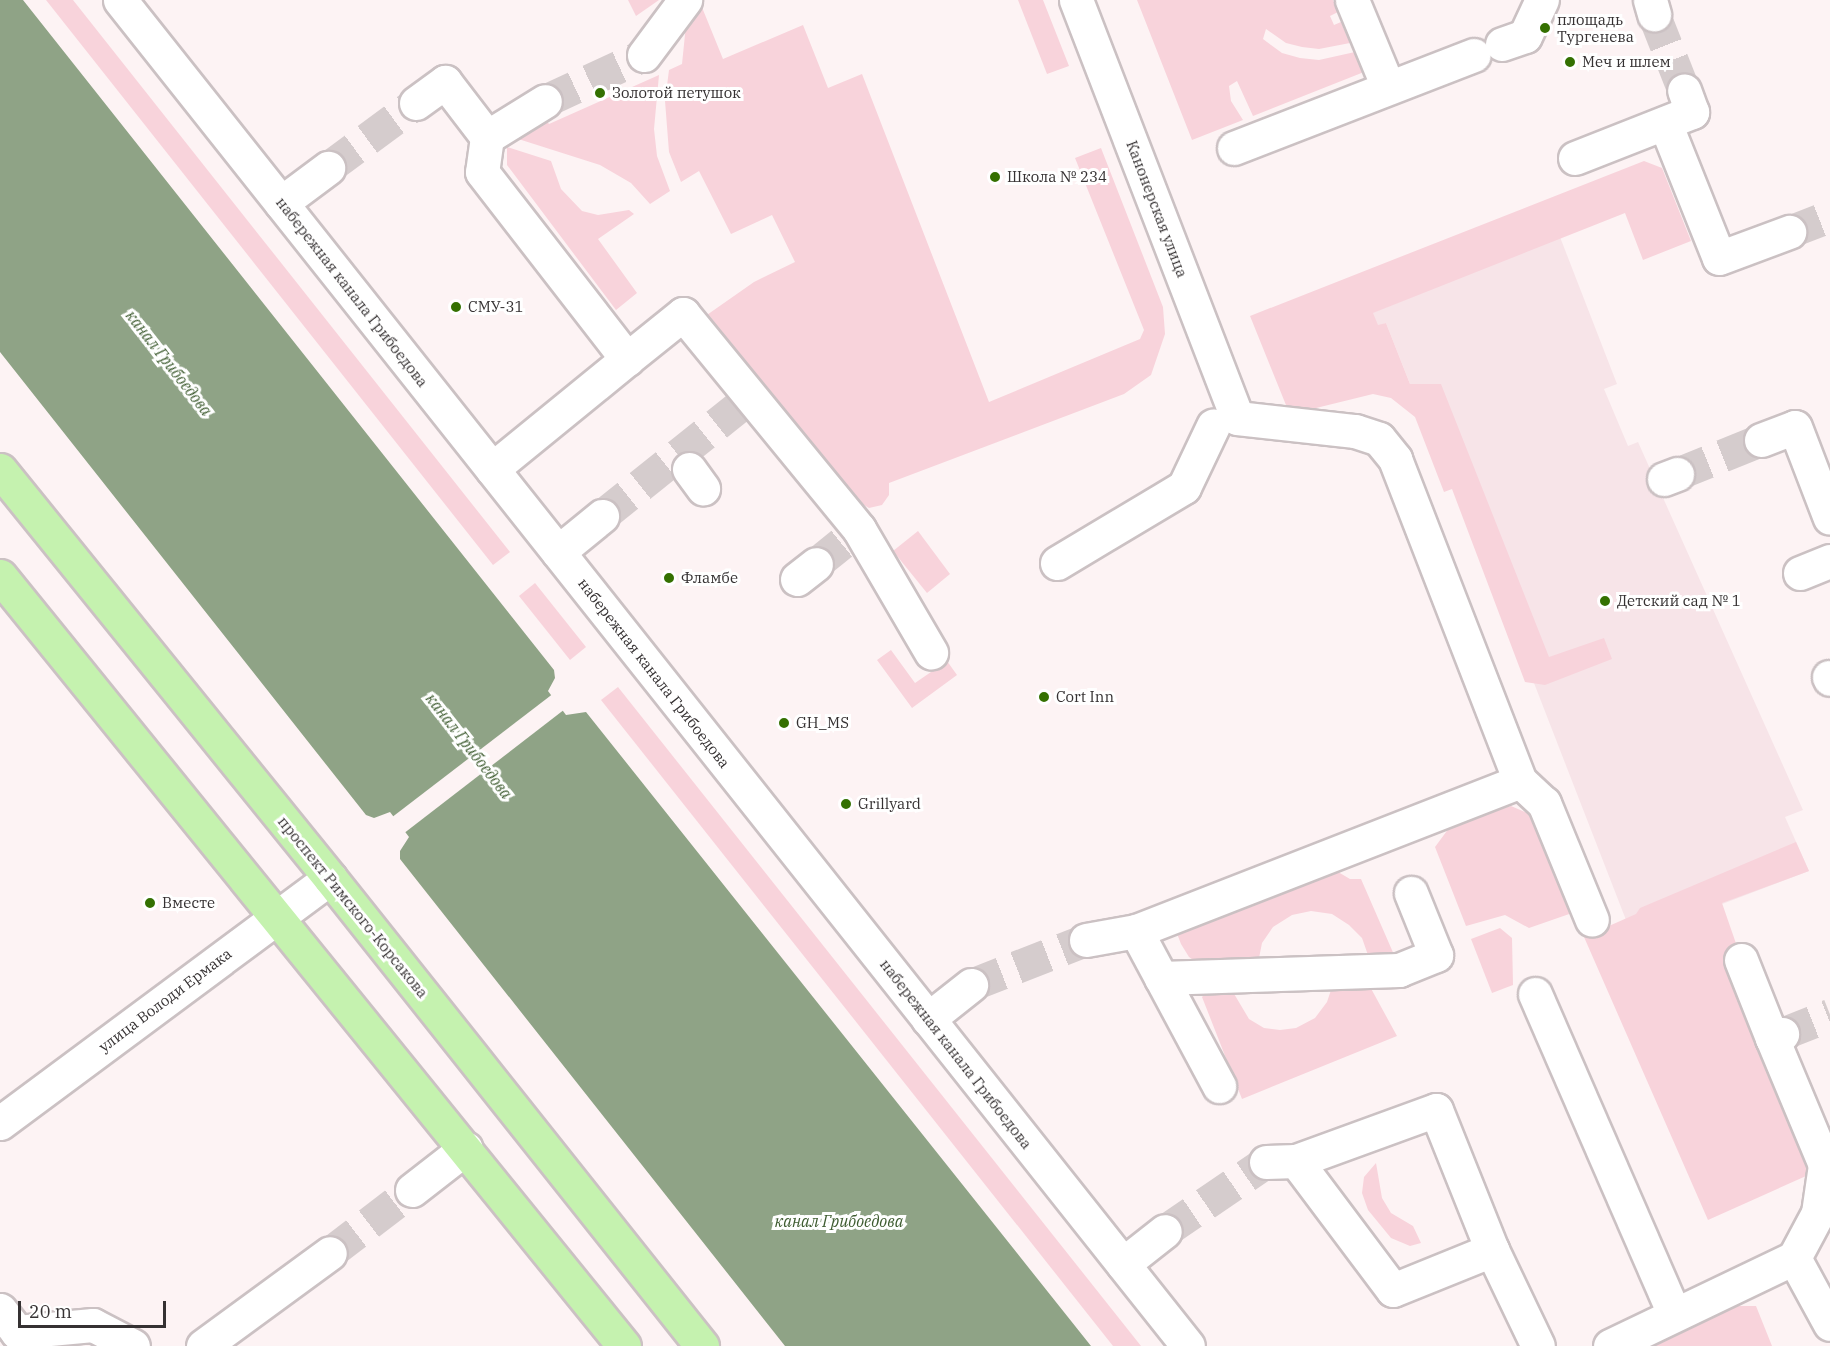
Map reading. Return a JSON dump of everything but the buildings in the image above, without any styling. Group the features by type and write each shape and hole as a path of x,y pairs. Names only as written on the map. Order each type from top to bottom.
{"main road":[{"name":"проспект Римского-Корсакова","path":"0,471 330,878 702,1346"},
{"path":"0,576 278,916 624,1346"}],"street":[{"path":"644,55 685,0"},
{"name":"Канонерская улица","path":"1076,0 1225,422"},
{"path":"1352,0 1388,87"},
{"path":"1234,148 1525,36 1542,0"},
{"name":"набережная канала Грибоедова","path":"124,2 280,202 1188,1346"},
{"path":"416,103 445,82 488,137"},
{"path":"1575,158 1692,112 1684,90"},
{"path":"545,100 488,137 482,172 627,359"},
{"path":"1665,123 1719,258 1790,232"},
{"path":"280,202 328,168"},
{"path":"492,469 683,314 747,401 853,535 931,651"},
{"path":"1057,563 1184,487 1225,422 1355,431 1379,439 1389,452 1520,781 1544,803 1592,920"},
{"path":"1761,440 1795,427 1830,518"},
{"path":"558,552 602,516"},
{"path":"1800,573 1830,561"},
{"path":"1086,940 1136,931 1520,781"},
{"name":"улица Володи Ермака","path":"0,1123 330,878"},
{"path":"1161,978 1399,970 1436,955 1411,893"},
{"path":"1136,931 1219,1086"},
{"path":"1610,1346 1794,1258 1818,1213 1825,1165 1777,1036 1741,960"},
{"path":"928,1019 971,985"},
{"path":"1535,994 1674,1314"},
{"path":"1492,1250 1393,1290 1281,1162 1436,1110 1492,1250 1538,1346"},
{"path":"412,1190 466,1148"},
{"path":"1123,1264 1165,1231"},
{"path":"219,1341 330,1253"},
{"path":"1794,1258 1830,1324"},
{"path":"0,1310 17,1332 93,1325 133,1346"}],"shaded area":[{"path":"46,0 73,0 510,552 493,565"},
{"path":"628,0 659,0 636,16"},
{"path":"699,0 723,59 803,25 828,88 862,74 989,402 1140,339 1144,330 1075,158 1101,148 1163,307 1165,334 1151,375 1124,394 889,483 889,495 882,505 869,508 859,502 704,317 754,282 795,262 772,215 731,234 699,171 681,182 669,152 665,101 669,70 682,64 687,15"},
{"path":"1018,0 1043,0 1069,66 1047,74"},
{"path":"1137,0 1333,0 1338,12 1330,16 1334,25 1341,22 1350,43 1319,49 1302,47 1286,43 1266,29 1263,39 1282,53 1300,58 1319,60 1355,52 1364,72 1253,116 1237,81 1229,86 1231,101 1243,120 1192,140"},
{"path":"659,75 654,129 657,156 670,191 650,204 631,183 600,165 512,137 545,119 549,124"},
{"path":"507,147 551,161 561,189 582,211 598,215 629,210 634,214 598,239 637,293 616,310 507,165"},
{"path":"1644,161 1662,168 1691,241 1643,260 1625,213 1373,313 1378,325 1386,323 1410,384 1441,384 1549,657 1604,638 1612,659 1545,685 1525,682 1452,489 1444,492 1415,417 1391,398 1373,394 1312,409 1288,410 1250,316"},
{"name":"Детский сад № 1","path":"1560,237 1617,384 1604,389 1628,446 1638,442 1803,810 1785,817 1809,871 1633,938 1452,472 1446,475 1386,323 1378,326 1372,313"},
{"path":"918,531 950,574 927,593 893,551"},
{"path":"535,583 586,647 570,660 519,596"},
{"path":"891,650 915,683 947,661 957,675 912,708 877,660"},
{"path":"618,687 1141,1346 1113,1346 601,700"},
{"path":"1511,806 1532,815 1575,912 1529,928 1505,915 1466,926 1435,847 1452,824"},
{"path":"1796,842 1809,871 1722,903 1815,1172 1708,1220 1584,937 1636,914 1640,908"},
{"path":"1333,869 1350,879 1361,879 1395,957 1369,958 1362,938 1349,925 1332,914 1311,911 1292,915 1273,927 1262,943 1258,963 1202,966 1189,957 1181,944 1176,931"},
{"path":"1500,928 1512,938 1513,985 1492,993 1471,939"},
{"path":"1368,983 1397,1036 1242,1099 1202,997 1210,988 1230,987 1249,1019 1264,1028 1280,1030 1296,1028 1315,1018 1327,1002 1333,984"},
{"path":"1376,1163 1382,1198 1391,1213 1413,1226 1421,1243 1410,1246 1391,1238 1368,1210 1362,1193 1364,1177"},
{"path":"1735,1306 1756,1306 1772,1346 1654,1346"}],"water":[{"name":"канал Грибоедова","path":"0,0 23,0 554,670 555,678 548,691 566,715 586,712 1091,1346 785,1346 400,859 400,851 409,837 390,812 374,818 366,815 0,352"}],"pier":[{"path":"554,693 565,709 403,834 391,818"}],"tunnel":[{"path":"1654,14 1684,90"},
{"path":"545,101 644,55"},
{"path":"328,168 416,103"},
{"path":"1789,232 1830,216"},
{"path":"602,516 742,404"},
{"path":"1677,474 1761,440"},
{"path":"816,564 846,540"},
{"path":"971,985 1086,940"},
{"path":"1782,1034 1830,1015"},
{"path":"1165,1231 1266,1162"},
{"path":"330,1253 412,1190"}],"place":[{"name":"площадь Тургенева","path":"1545,28"},
{"name":"Меч и шлем","path":"1570,62"},
{"name":"Золотой петушок","path":"600,93"},
{"name":"Школа № 234","path":"995,177"},
{"name":"СМУ-31","path":"456,307"},
{"name":"Фламбе","path":"669,578"},
{"name":"Детский сад № 1","path":"1605,601"},
{"name":"Cort Inn","path":"1044,697"},
{"name":"GH_MS","path":"784,723"},
{"name":"Grillyard","path":"846,804"},
{"name":"Вместе","path":"150,903"}]}
